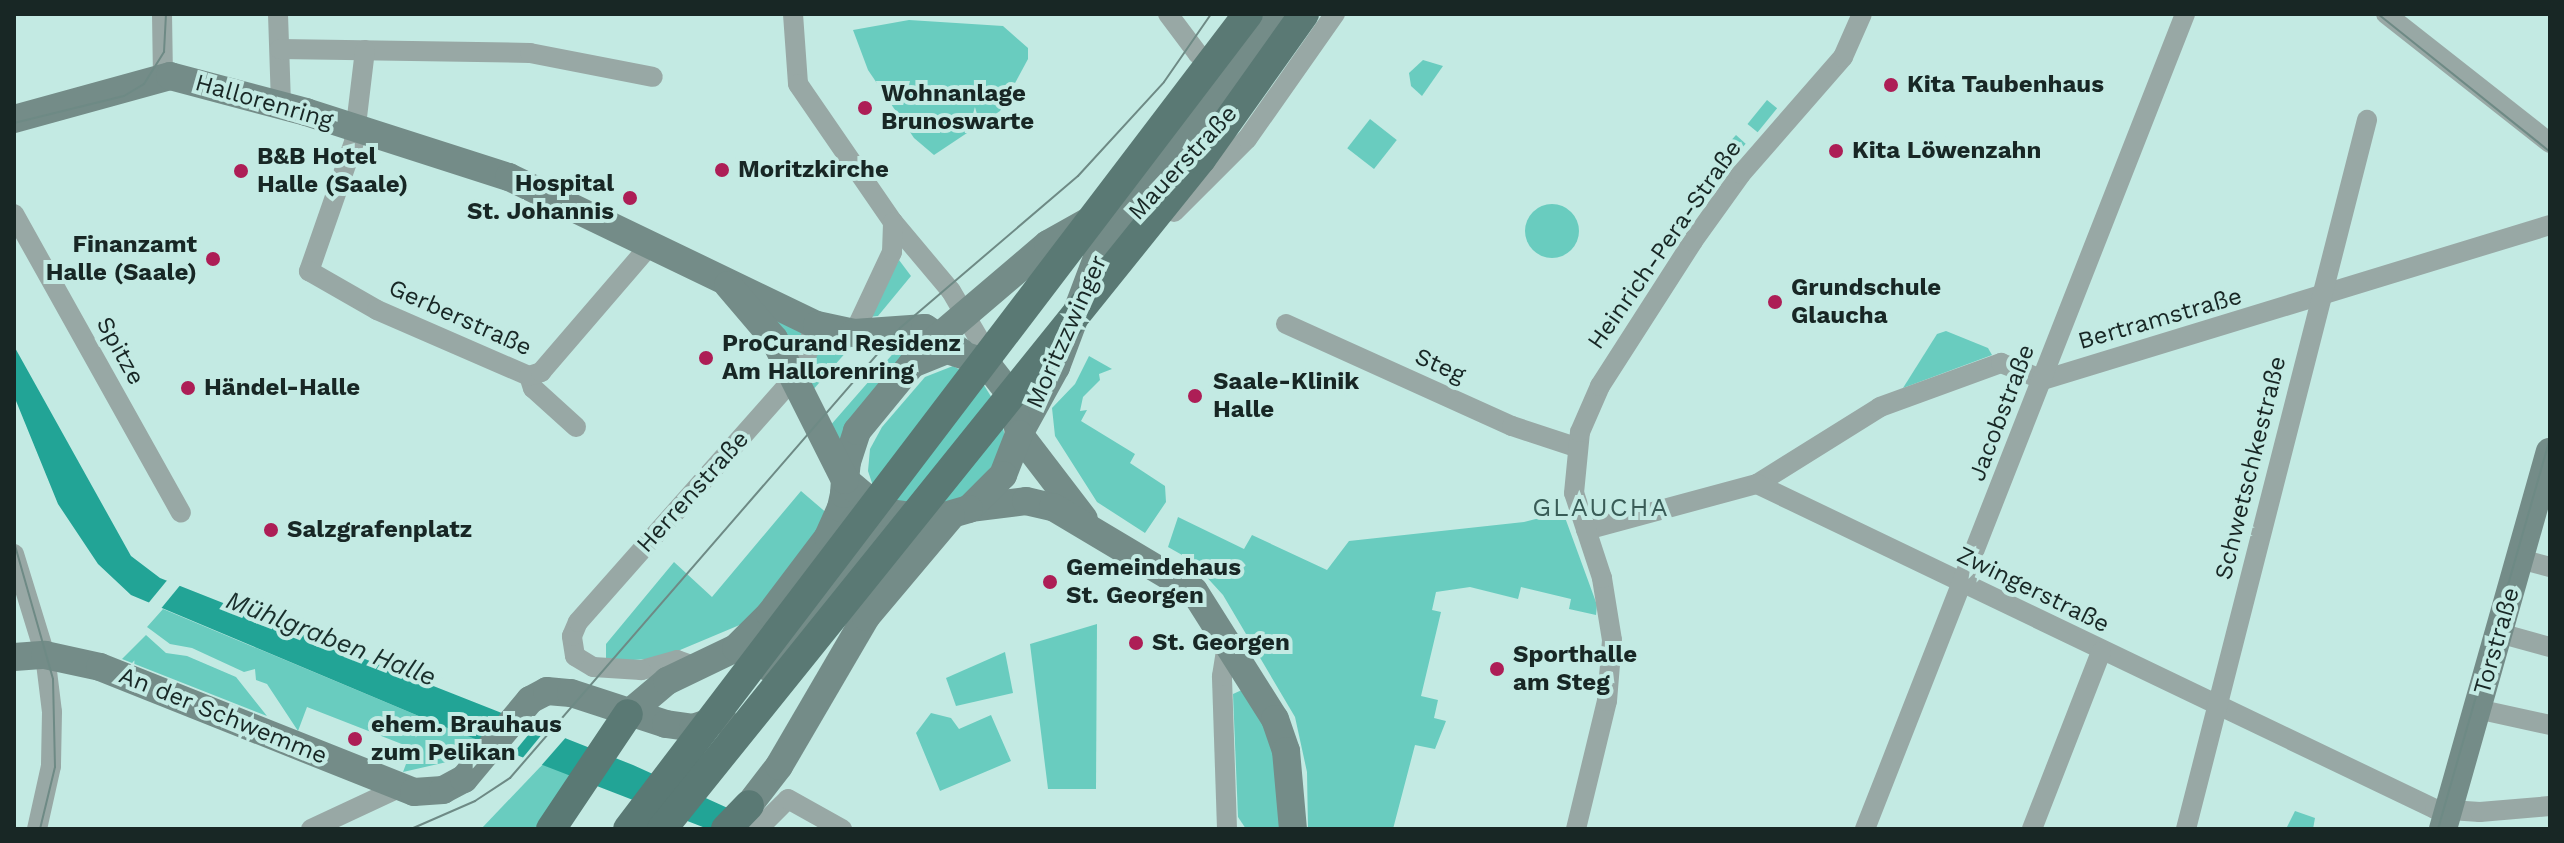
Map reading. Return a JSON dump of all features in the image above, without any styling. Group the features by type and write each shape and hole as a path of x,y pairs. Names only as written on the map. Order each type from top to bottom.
{"main road":[{"path":"628,829 1248,14"},
{"path":"662,829 1201,159 1304,14"},
{"path":"559,818 620,726"},
{"path":"726,829 759,817"}],"street":[{"path":"162,14 163,76"},
{"path":"278,14 281,104"},
{"path":"793,14 798,84 893,222 964,311 1011,395 1019,434 1092,528"},
{"path":"1168,14 1198,54 1232,78"},
{"name":"Moritzzwinger","path":"1019,434 1056,367 1097,258 1276,14"},
{"name":"Mauerstraße","path":"1111,238 1144,243 1247,139 1335,14"},
{"name":"Heinrich-Pera-Straße","path":"1576,829 1607,701 1612,640 1602,578 1574,493 1576,447 1600,386 1693,241 1741,174 1843,57 1862,14"},
{"name":"Jacobstraße","path":"1865,829 2185,14"},
{"path":"2386,14 2550,143"},
{"path":"280,49 530,53 653,77"},
{"path":"355,128 365,50"},
{"name":"Hallorenring","path":"14,119 98,99 163,76 281,104 509,177 797,316 854,333 913,327 939,334"},
{"name":"Schwetschkestraße","path":"2186,829 2367,120"},
{"name":"Gerberstraße","path":"355,128 309,271 377,310 529,376 533,388 576,427"},
{"name":"Moritzzwinger","path":"912,364 964,311 1048,244 1146,194"},
{"name":"Spitze","path":"14,214 181,513"},
{"path":"854,333 892,252 893,222"},
{"name":"Bertramstraße","path":"2043,380 2320,299 2550,225"},
{"path":"529,376 541,372 651,244"},
{"name":"Hallorenring","path":"728,285 760,319 794,378 845,480"},
{"name":"Herrenstraße","path":"699,668 677,660 628,671 588,665 572,649 578,622 794,378 813,343 810,327 797,316"},
{"name":"Steg","path":"1286,324 1499,420 1576,447"},
{"path":"939,334 961,352 1000,375"},
{"path":"620,726 667,681 736,648 789,590 828,537 857,431 912,364 936,351 961,352"},
{"path":"1586,530 1757,484 1880,407 2001,363 2043,380"},
{"path":"759,817 770,779 866,617 960,512 1003,475 1019,434"},
{"name":"Torstraße","path":"2446,820 2520,559 2545,486 2550,452"},
{"path":"845,480 863,499 894,517 1033,502 1092,528 1194,591 1228,638 1280,731 1290,775 1293,829"},
{"name":"Zwingerstraße","path":"1757,484 2446,820"},
{"path":"311,829 333,823 399,788 443,790 473,770 539,695 557,690 620,726 693,728 716,724 894,517"},
{"path":"2520,559 2550,567"},
{"path":"15,564 45,655 51,766 37,829"},
{"path":"2499,633 2550,647"},
{"path":"1227,829 1222,676 1228,638"},
{"path":"2032,829 2101,652"},
{"name":"An der Schwemme","path":"14,657 45,655 100,667 399,788"},
{"path":"2477,709 2550,725"},
{"path":"759,817 788,799 842,829"},
{"path":"2446,820 2550,806"}],"shaded area":[{"path":"909,20 1003,26 1028,48 1028,59 1000,111 934,155 914,138 868,70 853,30"},
{"path":"1423,60 1443,66 1422,96 1411,86 1409,73"},
{"path":"1767,100 1777,108 1758,132 1747,124"},
{"path":"1370,119 1397,140 1374,169 1347,148"},
{"path":"1736,135 1746,144 1726,166 1716,157"},
{"path":"1552,204 1571,212 1579,231 1571,250 1552,258 1533,250 1525,231 1533,212"},
{"path":"899,260 911,276 878,316 868,317"},
{"path":"774,316 798,324 806,341 797,361"},
{"path":"1946,331 1988,348 1992,355 1903,388 1937,334"},
{"path":"911,333 924,336 853,419 839,444 829,427"},
{"path":"831,338 855,342 812,391 802,371"},
{"path":"14,346 131,556 160,578 633,765 774,829 708,829 452,730 131,595 98,564 58,504 14,396"},
{"path":"1089,356 1112,369 1099,374 1100,380 1083,397 1080,411 1087,410 1081,421 1135,454 1130,463 1165,486 1166,502 1145,533 1097,502 1055,436 1052,408 1075,384"},
{"path":"953,366 982,382 1000,411 1005,438 999,458 964,499 912,510 874,489 868,471 870,449 882,427 925,377"},
{"path":"801,491 829,515 812,551 742,624 661,658 606,662 606,644 674,562 712,597"},
{"path":"1563,512 1597,605 1596,615 1569,609 1571,599 1521,587 1518,599 1470,587 1436,592 1432,610 1441,612 1421,696 1438,700 1434,718 1446,721 1435,749 1415,745 1393,829 1308,829 1307,772 1295,717 1223,595 1191,560 1168,547 1178,517 1244,549 1252,535 1327,570 1349,541 1524,522"},
{"path":"163,609 476,739 460,759 403,772 412,748 307,707 298,731 267,684 256,680 255,669 244,672 192,648 170,644 147,627"},
{"path":"1097,624 1096,789 1048,789 1030,644"},
{"path":"146,635 166,653 187,656 236,677 267,716 122,659"},
{"path":"1005,652 1013,693 956,706 946,678"},
{"path":"1244,689 1261,713 1276,756 1283,829 1246,829 1238,817 1233,694"},
{"path":"931,713 951,718 959,729 991,715 1011,761 940,791 916,733"},
{"path":"543,764 573,775 535,829 481,829"},
{"path":"2295,811 2315,818 2313,829 2286,829"}],"pier":[{"path":"169,578 182,583 159,611 146,606"},
{"path":"506,710 538,723 511,756 478,744"},
{"path":"548,727 568,735 540,767 521,760"}],"tram line":[{"path":"14,123 124,96 144,84 164,52 166,14"},
{"path":"411,829 475,801 510,778 900,328 1078,176 1164,82 1211,14"},
{"path":"2378,14 2550,152"},
{"path":"2438,829 2550,438"},
{"path":"14,542 53,679 55,767 40,829"}],"place":[{"name":"Kita Taubenhaus","path":"1891,85"},
{"name":"Wohnanlage Brunoswarte","path":"865,108"},
{"name":"Kita Löwenzahn","path":"1836,151"},
{"name":"Moritzkirche","path":"722,170"},
{"name":"B&B Hotel Halle (Saale)","path":"241,171"},
{"name":"Hospital St. Johannis","path":"630,198"},
{"name":"Finanzamt Halle (Saale)","path":"213,259"},
{"name":"Grundschule Glaucha","path":"1775,302"},
{"name":"ProCurand Residenz Am Hallorenring","path":"706,358"},
{"name":"Händel-Halle","path":"188,388"},
{"name":"Saale-Klinik Halle","path":"1195,396"},
{"name":"Salzgrafenplatz","path":"271,530"},
{"name":"Gemeindehaus St. Georgen","path":"1050,582"},
{"name":"St. Georgen","path":"1136,643"},
{"name":"Sporthalle am Steg","path":"1497,669"},
{"name":"ehem. Brauhaus zum Pelikan","path":"355,739"}],"district":[{"name":"GLAUCHA","path":"1601,508"}],"water label":[{"name":"Mühlgraben Halle","path":"331,639"}]}
